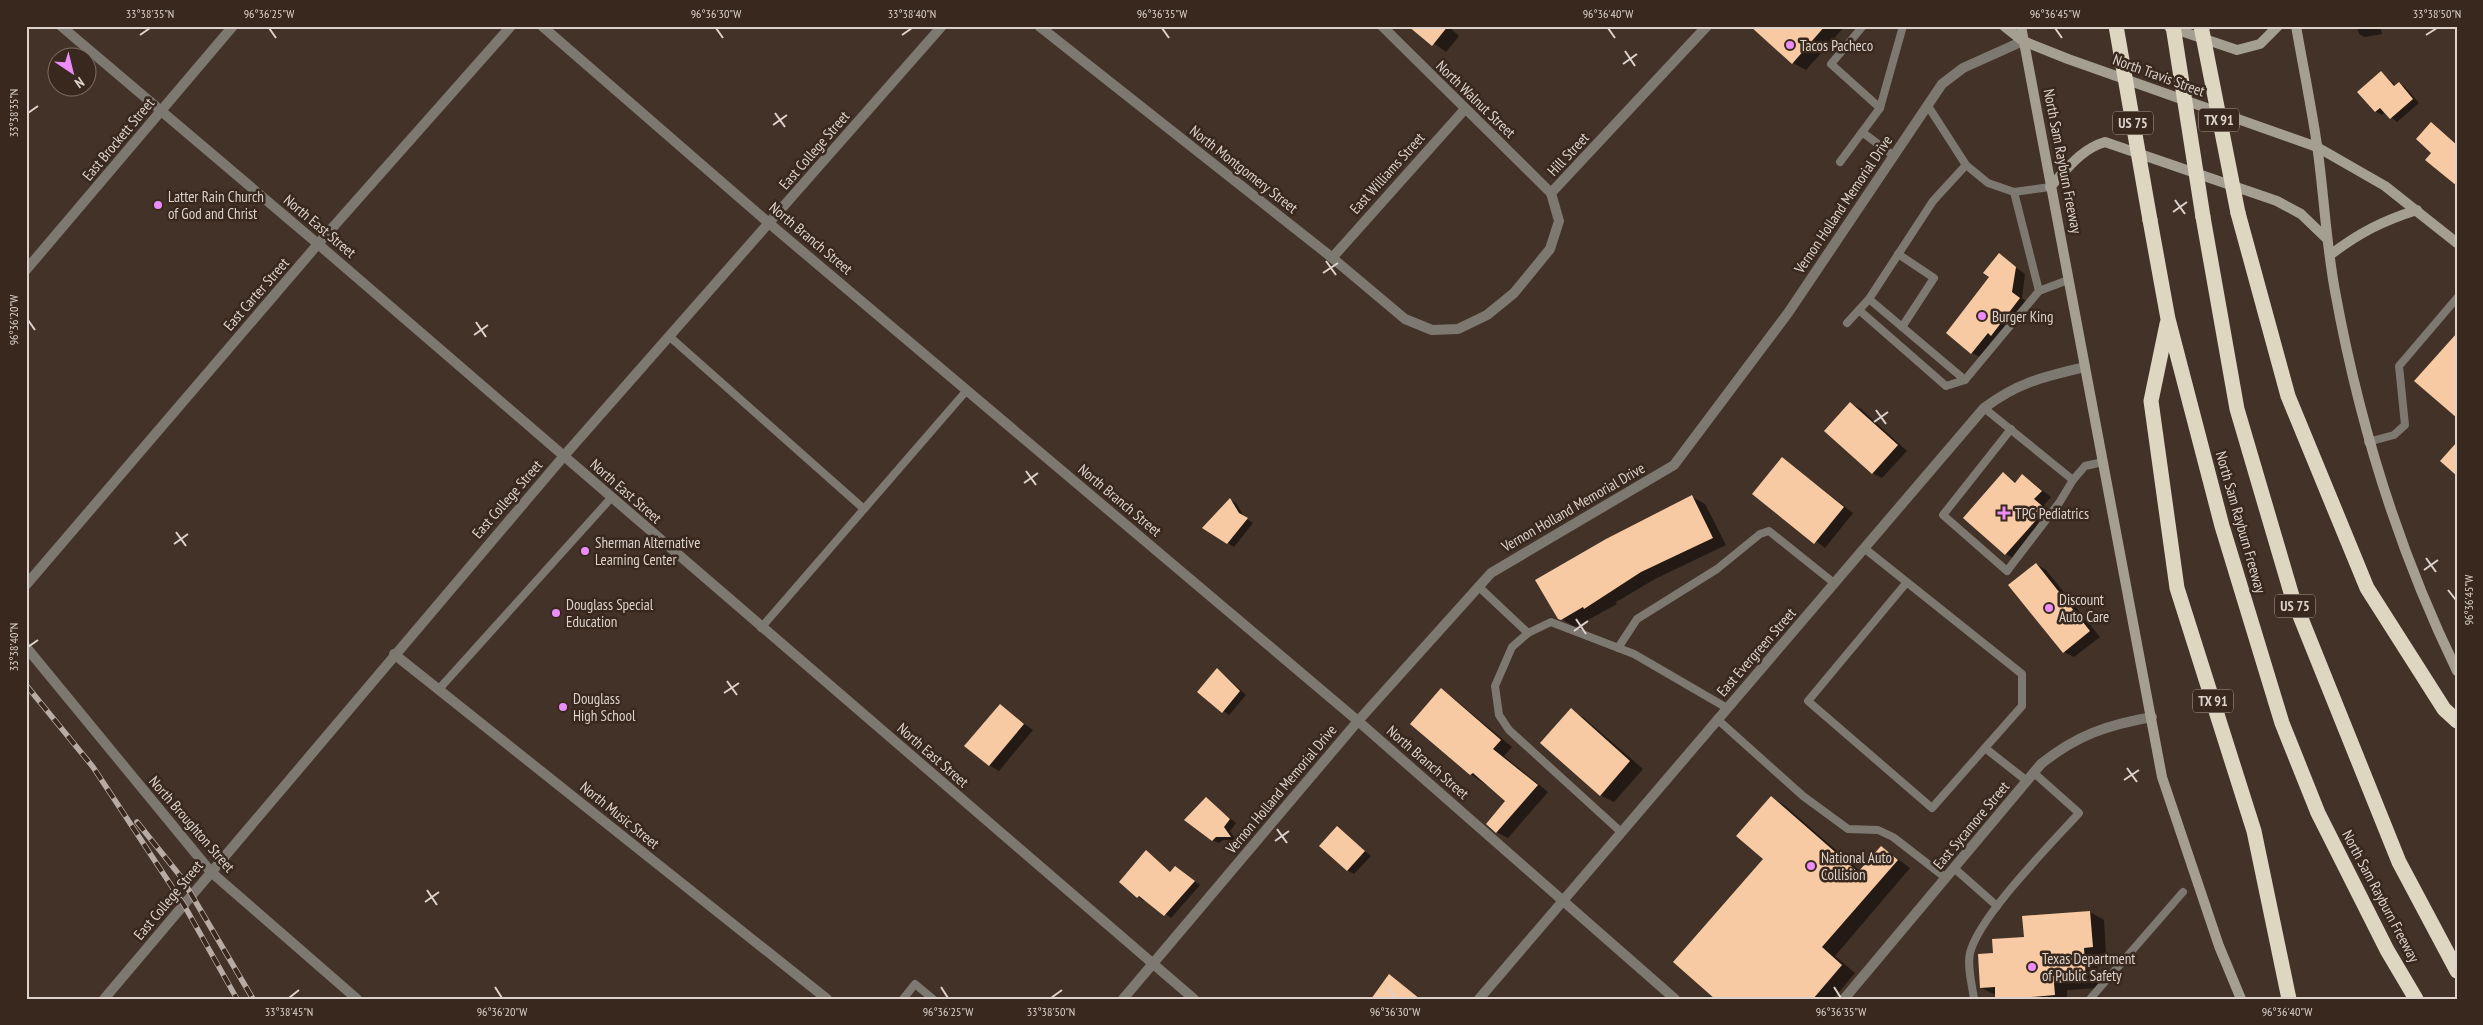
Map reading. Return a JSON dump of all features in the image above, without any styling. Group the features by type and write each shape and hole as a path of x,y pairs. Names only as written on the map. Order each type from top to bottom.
{"highway":[{"name":"North Sam Rayburn Freeway","path":"2116,26 2168,319 2222,526 2282,723 2318,813 2387,950 2416,999"},
{"name":"North Sam Rayburn Freeway","path":"2172,26 2203,217 2238,409 2292,596 2399,862 2457,971"},
{"name":"TX 91","path":"2201,26 2238,213 2288,396 2367,588 2444,709 2457,722"},
{"name":"TX 91","path":"2168,319 2151,401 2176,588 2254,831 2289,999"}],"main road":[{"name":"North Travis Street","path":"2004,26 2023,41 2317,147 2385,186 2455,239"},
{"name":"North Sam Rayburn Freeway","path":"2021,26 2162,777 2218,946 2242,999"},
{"path":"2168,26 2237,50 2260,44 2278,26"},
{"path":"2296,26 2317,147 2326,238 2334,289 2368,442 2416,582 2457,671"},
{"path":"2050,187 2082,153 2092,146 2105,142 2277,201 2301,214 2326,238"},
{"path":"2330,255 2353,237 2382,221 2417,210"}],"street":[{"name":"North East Street","path":"61,26 318,244 761,628 1194,999"},
{"name":"East Brockett Street","path":"26,270 233,26"},
{"name":"East Carter Street","path":"26,585 318,244 512,26"},
{"name":"North Branch Street","path":"542,26 770,224 1358,721 1671,997"},
{"name":"East College Street","path":"104,999 394,654 563,457 770,224 942,26"},
{"name":"North Montgomery Street","path":"1039,26 1332,258 1405,319 1432,330"},
{"name":"North Walnut Street","path":"1382,26 1551,193"},
{"name":"Hill Street","path":"1432,330 1458,329 1487,315 1514,293 1550,249 1559,221 1551,193 1707,26"},
{"name":"Vernon Holland Memorial Drive","path":"1123,999 1358,721 1491,573 1674,465 1788,314 1942,84 1962,68 2023,41"},
{"name":"East Williams Street","path":"1332,258 1465,109"},
{"name":"East Evergreen Street","path":"1479,999 1984,408 2007,390 2038,378 2085,367"},
{"name":"North Broughton Street","path":"26,647 211,872 357,999"},
{"name":"North Music Street","path":"394,654 827,999"},
{"name":"East Sycamore Street","path":"1844,999 2031,777 2062,747 2086,734 2117,723 2152,717"}],"lane":[{"path":"1863,26 1831,64 1880,108"},
{"path":"1840,162 1880,108 1903,26"},
{"path":"1928,106 1966,164 1988,183 2014,192 2050,187"},
{"path":"1862,132 1894,156"},
{"path":"1847,324 1868,299 1933,201 1966,164"},
{"path":"2014,192 2039,291"},
{"path":"1898,254 1934,278 1902,327"},
{"path":"1859,310 1946,386 1965,380 2039,291 2068,280"},
{"path":"2368,442 2394,435 2405,425 2399,366 2457,298"},
{"path":"1868,299 1965,380"},
{"path":"670,337 864,509"},
{"path":"761,628 967,390"},
{"path":"1984,408 2073,480"},
{"path":"2011,429 1943,515 2007,571 2085,466 2103,462"},
{"path":"438,690 611,498"},
{"path":"1618,648 1637,619 1688,589 1730,559 1760,534 1768,531 1834,583"},
{"path":"1864,548 1907,582 2022,674 2022,706 1932,808 1808,701 1907,582"},
{"path":"1479,587 1528,633"},
{"path":"1621,832 1509,730 1499,715 1495,686 1512,647 1528,633 1551,622 1634,654 1728,708"},
{"path":"1717,719 1803,796 1848,828 1878,830 1886,834 1946,878"},
{"path":"1974,999 1969,956 1974,938 1997,906 2078,813 2031,777 1985,748"},
{"path":"1954,868 1997,906"},
{"path":"2090,999 2183,892"},
{"path":"903,999 916,984 933,999"}],"building":[{"path":"1408,26 1448,26 1432,46"},
{"name":"Tacos Pacheco","path":"1750,26 1825,26 1792,64"},
{"path":"2381,71 2394,86 2399,82 2413,99 2390,119 2380,108 2375,112 2357,92"},
{"path":"2431,122 2457,145 2457,186 2425,160 2431,153 2416,139"},
{"name":"Burger King","path":"1999,253 2016,267 2012,292 2020,298 1991,336 1988,333 1971,354 1946,333 1989,277 1983,273"},
{"path":"2457,333 2457,418 2414,381"},
{"path":"1850,402 1898,445 1872,474 1824,431"},
{"path":"2457,442 2457,476 2440,461"},
{"path":"1782,457 1844,507 1814,544 1752,494"},
{"name":"TPG Pediatrics","path":"2003,472 2015,483 2022,474 2042,491 2034,499 2046,509 2005,555 1963,518"},
{"path":"1692,495 1713,538 1641,572 1584,609 1583,607 1561,620 1558,619 1535,580 1606,539"},
{"path":"1230,498 1239,513 1248,518 1227,544 1202,528"},
{"name":"Discount Auto Care","path":"2036,563 2090,631 2063,653 2008,585"},
{"path":"1217,668 1240,691 1222,713 1197,692"},
{"path":"1441,688 1501,740 1493,749 1538,785 1496,833 1486,824 1505,801 1473,773 1470,775 1410,724"},
{"path":"1000,704 1024,724 989,766 964,746"},
{"path":"1571,708 1630,761 1600,796 1540,743"},
{"path":"1771,796 1858,872 1881,846 1898,860 1822,947 1842,965 1813,999 1715,999 1673,962 1763,859 1736,836"},
{"path":"1206,797 1230,819 1224,827 1231,837 1216,837 1212,841 1184,820"},
{"path":"1337,826 1365,851 1347,871 1319,846"},
{"path":"1146,850 1170,872 1175,866 1195,881 1164,916 1139,896 1137,898 1119,882"},
{"name":"Texas Department of Public Safety","path":"2090,911 2093,947 2084,948 2086,981 2054,983 2055,995 2006,999 1995,999 1995,987 1980,988 1978,954 1993,953 1992,939 2024,937 2022,916"},
{"path":"1389,974 1420,999 1371,999"}],"railway":[{"path":"26,685 93,767 184,905 237,999"},
{"path":"137,822 181,877 253,999"}],"place":[{"name":"Tacos Pacheco","path":"1790,45"},
{"name":"Latter Rain Church of God and Christ","path":"158,205"},
{"name":"Burger King","path":"1982,316"},
{"name":"TPG Pediatrics","path":"2004,513"},
{"name":"Sherman Alternative Learning Center","path":"585,551"},
{"name":"Discount Auto Care","path":"2049,608"},
{"name":"Douglass Special Education","path":"556,613"},
{"name":"Douglass High School","path":"563,707"},
{"name":"National Auto Collision","path":"1811,866"},
{"name":"Texas Department of Public Safety","path":"2032,967"}]}
